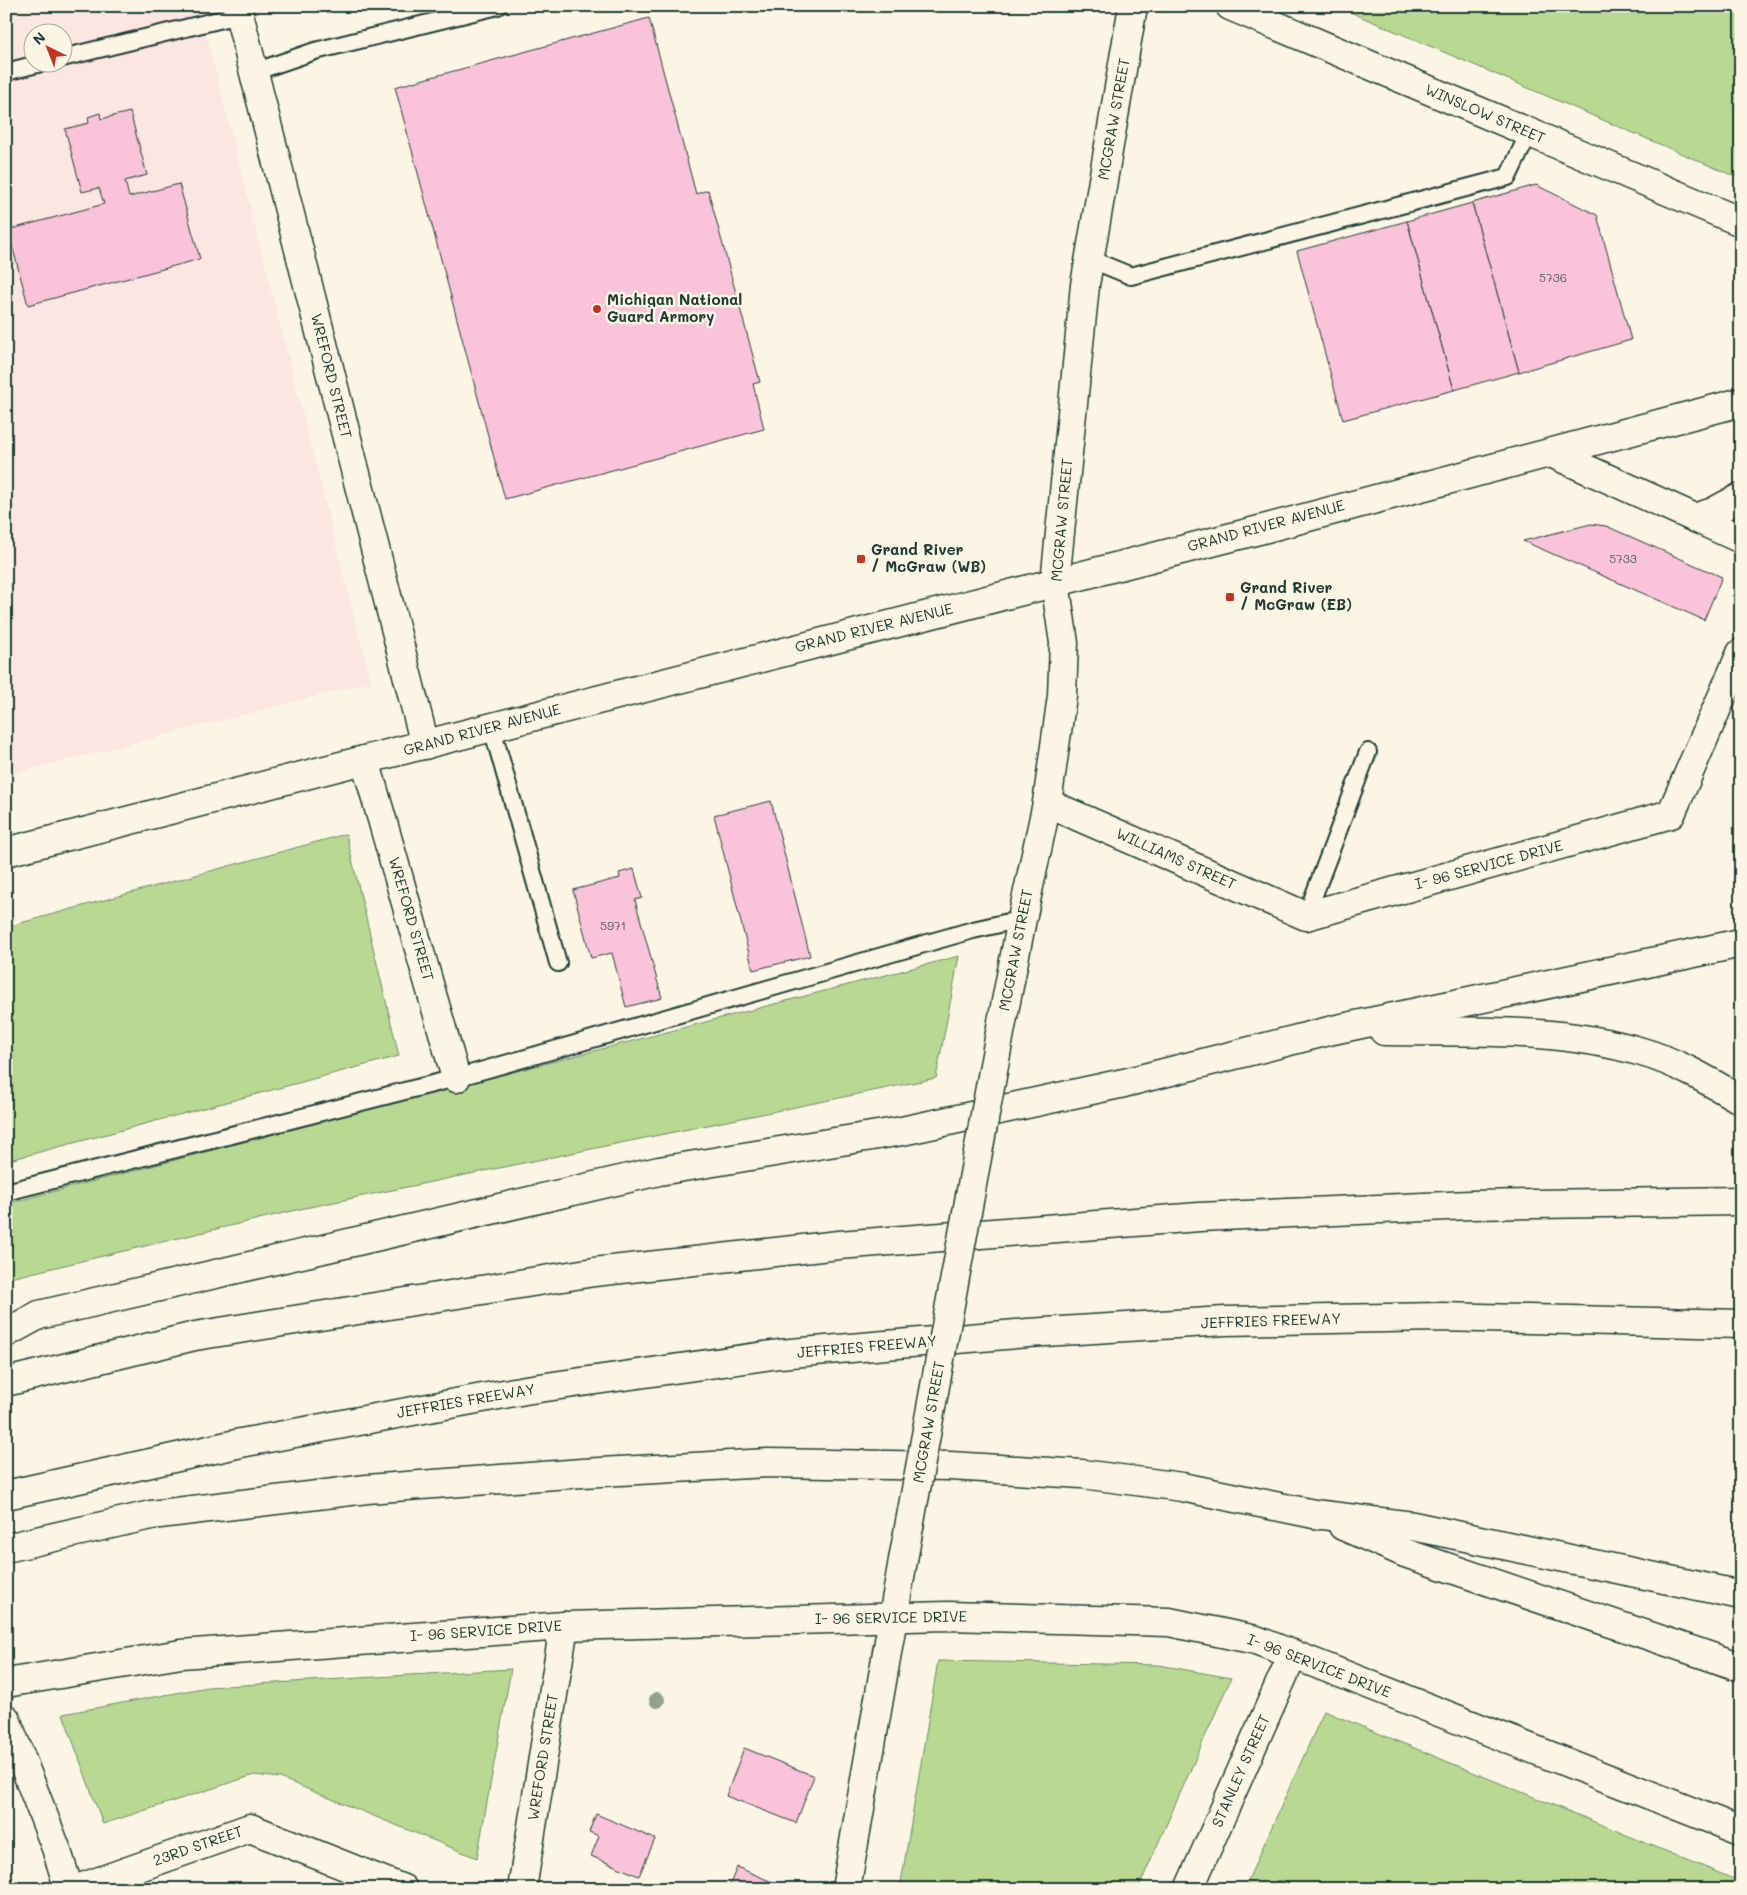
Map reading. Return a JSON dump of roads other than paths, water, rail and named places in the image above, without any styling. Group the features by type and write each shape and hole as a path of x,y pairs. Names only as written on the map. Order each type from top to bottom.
{"main road":[{"name":"MCGRAW STREET","path":"846,1889 892,1617 1002,1022 1047,803 1062,696 1064,643 1055,582 1086,285 1133,6"},
{"name":"WINSLOW STREET","path":"1230,6 1741,222"},
{"name":"WREFORD STREET","path":"238,11 425,745"},
{"name":"GRAND RIVER AVENUE","path":"6,852 1055,582 1741,402"},
{"path":"1551,453 1741,539"},
{"path":"1695,518 1713,512 1741,497"},
{"name":"I- 96 SERVICE DRIVE","path":"1306,916 1671,814 1741,653"},
{"name":"WREFORD STREET","path":"365,760 456,1078"},
{"name":"WILLIAMS STREET","path":"1047,803 1306,916"},
{"path":"6,1332 39,1315 659,1171 925,1126 1124,1083 1333,1030 1741,943"},
{"path":"1333,1030 1539,1032 1592,1039 1643,1052 1692,1072 1741,1100"},
{"path":"6,1382 195,1336 594,1272 840,1245 1209,1216 1470,1205 1741,1201"},
{"name":"JEFFRIES FREEWAY","path":"6,1495 241,1443 525,1390 780,1354 1028,1333 1225,1321 1440,1317 1741,1324"},
{"path":"6,1548 151,1515 367,1489 582,1473 768,1463 950,1466 1082,1474 1182,1488 1314,1514 1413,1526 1741,1596"},
{"path":"1314,1514 1405,1553 1741,1667"},
{"name":"I- 96 SERVICE DRIVE","path":"6,1683 182,1654 564,1626 948,1616 1169,1622 1256,1640 1741,1831"},
{"name":"WREFORD STREET","path":"522,1889 564,1626"},
{"name":"STANLEY STREET","path":"1194,1887 1293,1654"},
{"path":"6,1719 56,1848 69,1889"},
{"name":"23RD STREET","path":"77,1889 250,1828 364,1882 403,1889"}],"lane":[{"path":"254,72 307,54 457,11 498,6"},
{"path":"72,55 238,11"},
{"path":"6,72 22,68"},
{"path":"1090,259 1131,276 1508,177 1529,133"},
{"path":"492,728 558,963"},
{"path":"1306,916 1368,752"},
{"path":"6,1192 456,1078 973,930 1022,918"}],"place":[{"name":"Michigan National Guard Armory","path":"597,309"},
{"name":"Grand River / McGraw (WB)","path":"861,559"},
{"name":"Grand River / McGraw (EB)","path":"1230,597"}]}
